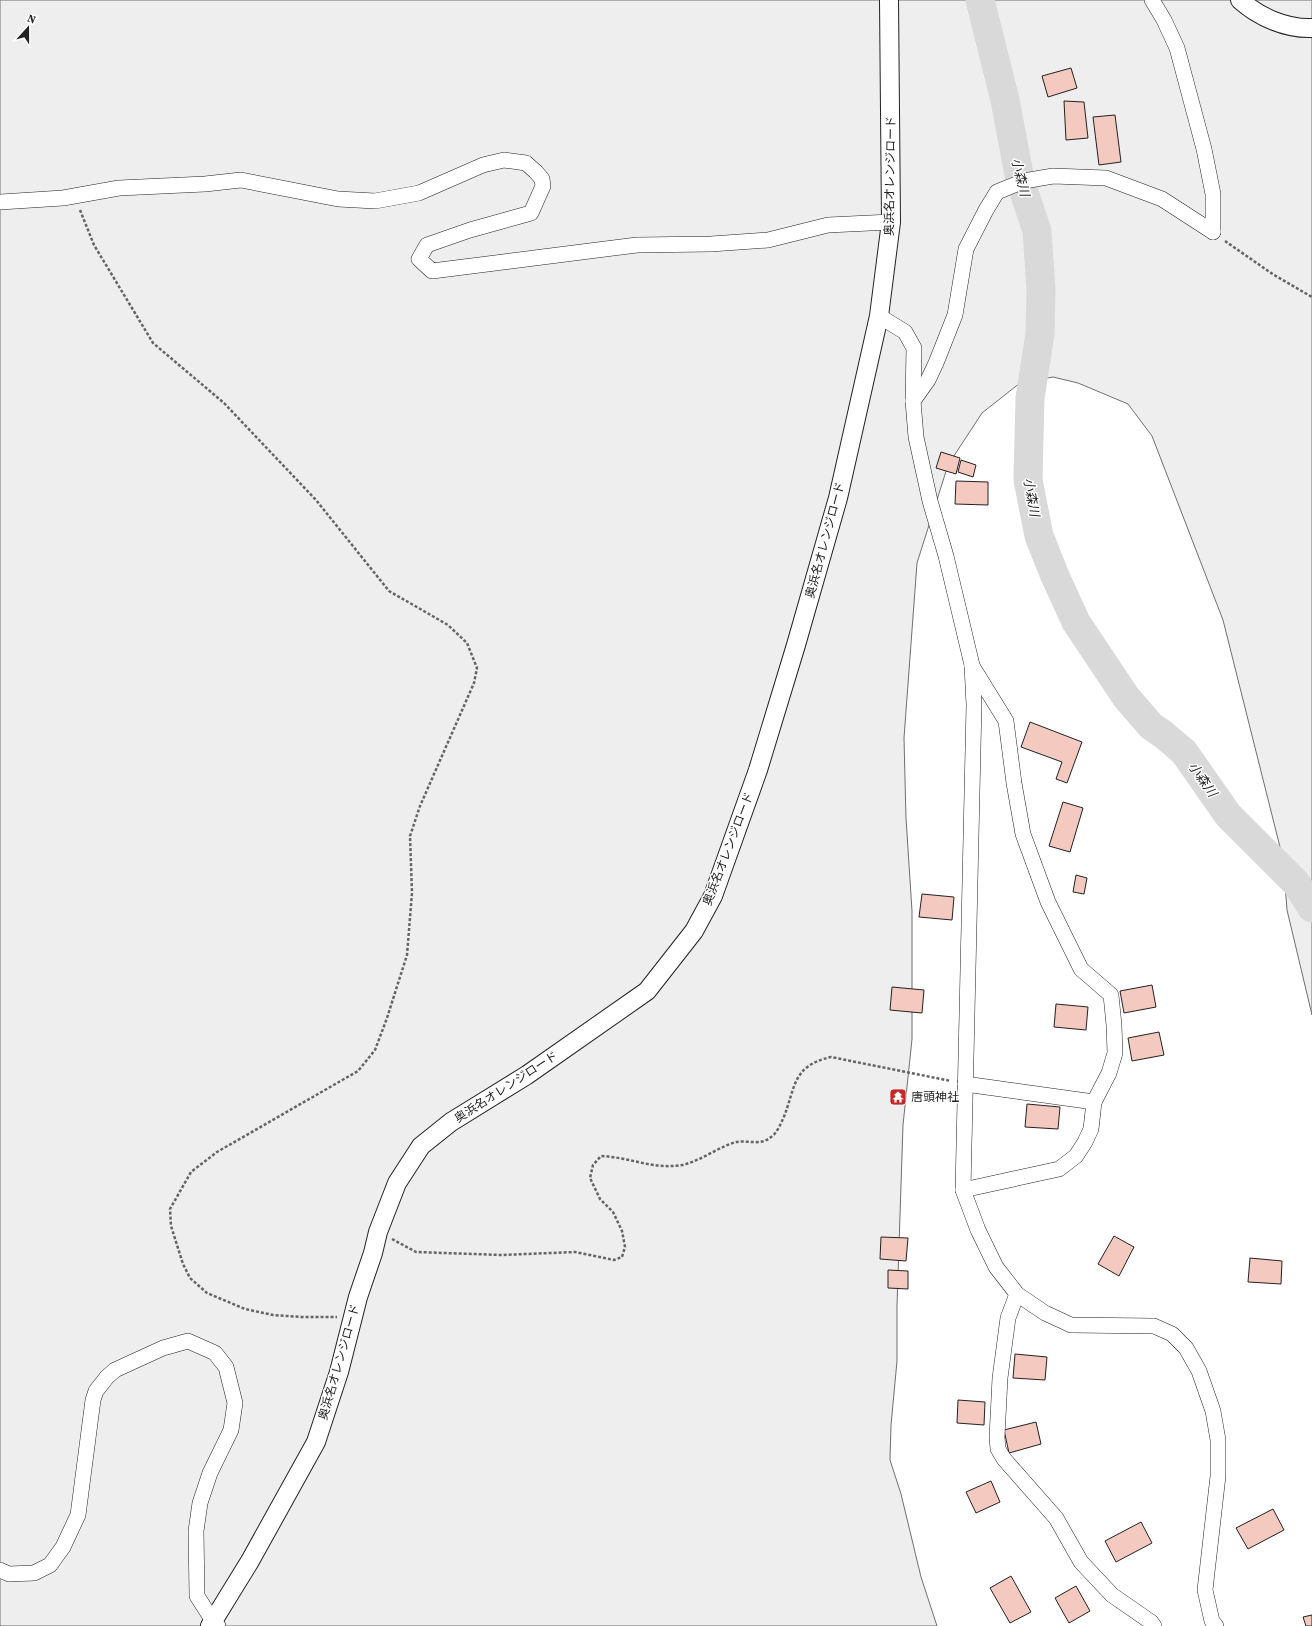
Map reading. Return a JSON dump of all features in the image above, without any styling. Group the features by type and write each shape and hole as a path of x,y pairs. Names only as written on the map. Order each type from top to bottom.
{"street":[{"name":"奥浜名オレンジロード","path":"214,1624 316,1442 339,1372 358,1297 374,1253 378,1232 397,1183 421,1146 452,1122 527,1075 647,990 694,931 713,896 758,770 796,645 838,498 879,316 891,222 889,0"},
{"path":"1152,0 1164,20 1177,48 1204,148 1213,194 1213,232"},
{"path":"1240,0 1268,19 1303,28 1312,28"},
{"path":"0,202 75,197 120,188 205,184 241,180 338,199 375,201 420,193 483,165 504,160 526,163 536,172 542,180 543,186 531,213 470,230 427,245 419,259 432,271 637,245 711,244 768,240 828,225 891,222"},
{"path":"913,401 928,380 955,315 966,249 986,210 998,192 1024,181 1053,176 1106,178 1162,200 1213,232"},
{"path":"879,316 905,332 914,348 913,401 916,437 920,459 951,576 972,666 974,705 963,1190 978,1230 996,1267 1018,1294 1045,1313 1071,1325 1154,1326 1172,1334 1186,1348 1202,1378 1213,1411 1218,1440 1218,1476 1204,1590 1212,1621 1216,1626"},
{"path":"963,1190 1059,1169 1076,1156 1091,1129 1094,1102 1108,1073 1115,1053 1111,995 1081,969 1048,902 1023,834 1014,783 1006,721 972,666"},
{"path":"965,1084 1094,1102"},
{"path":"1018,1294 1008,1318 1001,1370 997,1438 998,1449 1004,1459 1056,1518 1081,1562 1112,1595 1151,1622 1154,1626"},
{"path":"0,1570 9,1574 34,1573 50,1565 63,1547 78,1515 93,1400 96,1391 107,1377 115,1370 163,1348 188,1341 215,1353 226,1367 235,1403 231,1430 210,1472 200,1503 196,1531 197,1596 214,1624"}],"path":[{"path":"75,197 94,245 153,343 224,403 316,500 389,591 448,625 467,643 477,668 474,683 420,806 410,836 412,893 407,955 375,1050 358,1071 217,1152 196,1168 191,1172 170,1209 171,1226 183,1264 190,1278 207,1293 245,1309 273,1315 300,1317 353,1316"},
{"path":"1213,232 1274,275 1312,298"},
{"path":"378,1232 416,1252 502,1255 575,1252 614,1260 622,1257 625,1247 622,1231 613,1212 600,1199 590,1178 593,1165 601,1156 617,1156 654,1166 683,1165 737,1142 763,1142 771,1137 780,1126 789,1106 792,1091 804,1068 820,1059 831,1057 965,1084"}],"shaded area":[{"path":"0,0 1312,0 1312,1015 1287,910 1283,859 1223,620 1152,436 1128,404 1078,383 1053,377 1020,383 982,413 948,465 917,563 904,738 906,818 912,911 912,1039 903,1125 897,1306 897,1361 891,1425 890,1460 901,1494 921,1577 937,1626 0,1626"}],"building":[{"path":"1071,68 1077,88 1048,97 1042,76"},
{"path":"1064,101 1084,102 1088,138 1066,140"},
{"path":"1115,115 1121,162 1099,165 1093,117"},
{"path":"941,452 960,458 956,474 936,468"},
{"path":"961,460 976,465 973,477 958,472"},
{"path":"956,481 988,482 988,505 955,504"},
{"path":"1030,722 1082,742 1067,783 1056,779 1062,762 1021,747"},
{"path":"1063,802 1083,808 1070,852 1049,846"},
{"path":"1076,875 1087,878 1084,894 1073,892"},
{"path":"922,894 954,897 952,920 919,917"},
{"path":"1152,985 1156,1007 1124,1013 1120,991"},
{"path":"892,987 924,990 922,1013 890,1010"},
{"path":"1056,1004 1088,1007 1086,1030 1054,1027"},
{"path":"1159,1032 1164,1055 1132,1061 1128,1038"},
{"path":"1027,1104 1060,1107 1058,1129 1025,1127"},
{"path":"1114,1236 1134,1247 1119,1276 1098,1264"},
{"path":"881,1237 908,1238 906,1261 880,1259"},
{"path":"1250,1258 1282,1261 1281,1284 1248,1282"},
{"path":"888,1270 908,1271 908,1289 888,1288"},
{"path":"1015,1354 1047,1357 1045,1380 1013,1378"},
{"path":"958,1400 985,1402 984,1425 957,1423"},
{"path":"1036,1422 1041,1444 1009,1453 1004,1430"},
{"path":"991,1481 1000,1502 976,1513 966,1492"},
{"path":"1273,1509 1284,1530 1248,1549 1236,1528"},
{"path":"1141,1522 1152,1543 1116,1562 1105,1541"},
{"path":"1011,1576 1031,1612 1010,1623 990,1588"},
{"path":"1076,1586 1090,1611 1069,1623 1055,1598"},
{"path":"1312,1615 1312,1626 1306,1626 1303,1617"}],"waterway":[{"name":"小森川","path":"980,0 1005,100 1020,180 1037,231 1041,289 1040,334 1030,398 1028,480 1039,536 1076,622 1126,697 1151,726 1184,752 1228,815 1296,883 1312,908"}],"place":[{"name":"唐頭神社","path":"898,1097"}]}
